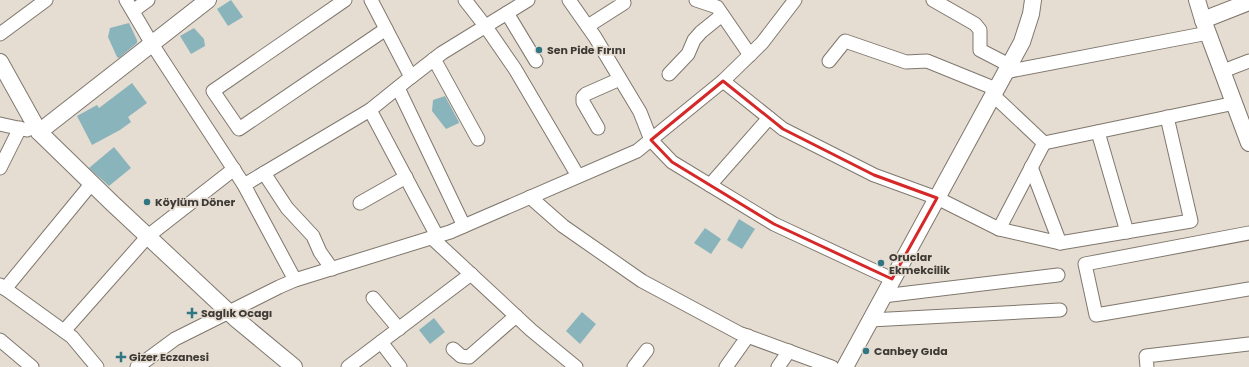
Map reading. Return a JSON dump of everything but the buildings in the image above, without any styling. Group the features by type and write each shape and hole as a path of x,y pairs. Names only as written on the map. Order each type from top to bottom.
{"main road":[{"path":"39,132 208,0"},
{"path":"844,367 1022,42 1031,14 1033,0"},
{"path":"1197,0 1205,26 1248,139"},
{"path":"1205,26 1249,2"},
{"path":"0,62 39,132 229,312 294,367"}],"street":[{"path":"0,34 46,0"},
{"path":"148,0 130,5 152,44 244,185 295,280"},
{"path":"345,0 213,92 239,129 386,29"},
{"path":"371,0 411,77"},
{"path":"465,0 486,27 515,70 578,176"},
{"path":"244,185 370,110 442,53 528,0"},
{"path":"569,0 588,26 640,112 651,140 672,162 774,224 892,280"},
{"path":"588,26 624,3 622,0"},
{"path":"696,0 718,7 750,55"},
{"path":"137,367 175,339 278,287 295,280 434,237 464,226 637,151 722,81 750,55 762,43 795,0"},
{"path":"933,0 975,24 980,30 980,50 1007,69 1205,26"},
{"path":"669,74 688,54 694,40 718,7"},
{"path":"508,13 536,61"},
{"path":"829,61 845,41 906,62 927,60 994,92 1044,143"},
{"path":"434,59 478,139"},
{"path":"1223,71 1249,61"},
{"path":"598,128 583,102 584,97 586,94 620,79"},
{"path":"722,81 783,129 874,175 937,198 999,229 1060,243 1191,220 1167,117"},
{"path":"398,88 464,226"},
{"path":"1044,143 1234,103"},
{"path":"370,110 406,177 434,237 531,330 576,367"},
{"path":"710,185 769,118"},
{"path":"0,124 39,132"},
{"path":"0,168 20,128"},
{"path":"1098,132 1127,232"},
{"path":"999,229 1044,143"},
{"path":"1031,167 1060,243"},
{"path":"64,331 148,236 234,169"},
{"path":"264,173 287,208 313,236 320,252 332,269"},
{"path":"360,202 406,177"},
{"path":"92,183 2,287 72,337 97,367"},
{"path":"530,197 563,226 642,281 740,333 832,367"},
{"path":"1249,233 1085,264 1096,316 1249,289"},
{"path":"348,367 471,274"},
{"path":"883,296 1058,275"},
{"path":"373,298 399,328"},
{"path":"870,320 1060,310"},
{"path":"453,349 461,356 469,357 516,316"},
{"path":"726,367 748,336"},
{"path":"0,340 32,367"},
{"path":"381,342 400,367"},
{"path":"1147,367 1146,356 1249,344"},
{"path":"634,367 647,350"},
{"path":"778,367 789,351"}],"highlighted area":[{"path":"723,81 783,129 874,175 937,198 892,279 774,224 672,162 651,140"}],"place":[{"name":"Sen Pide Fırını","path":"539,50"},
{"name":"Köylüm Döner","path":"147,202"},
{"name":"Oruclar Ekmekcilik","path":"881,263"},
{"name":"Saglık Ocagı","path":"192,313"},
{"name":"Canbey Gıda","path":"866,351"},
{"name":"Gizer Eczanesi","path":"121,357"}]}
